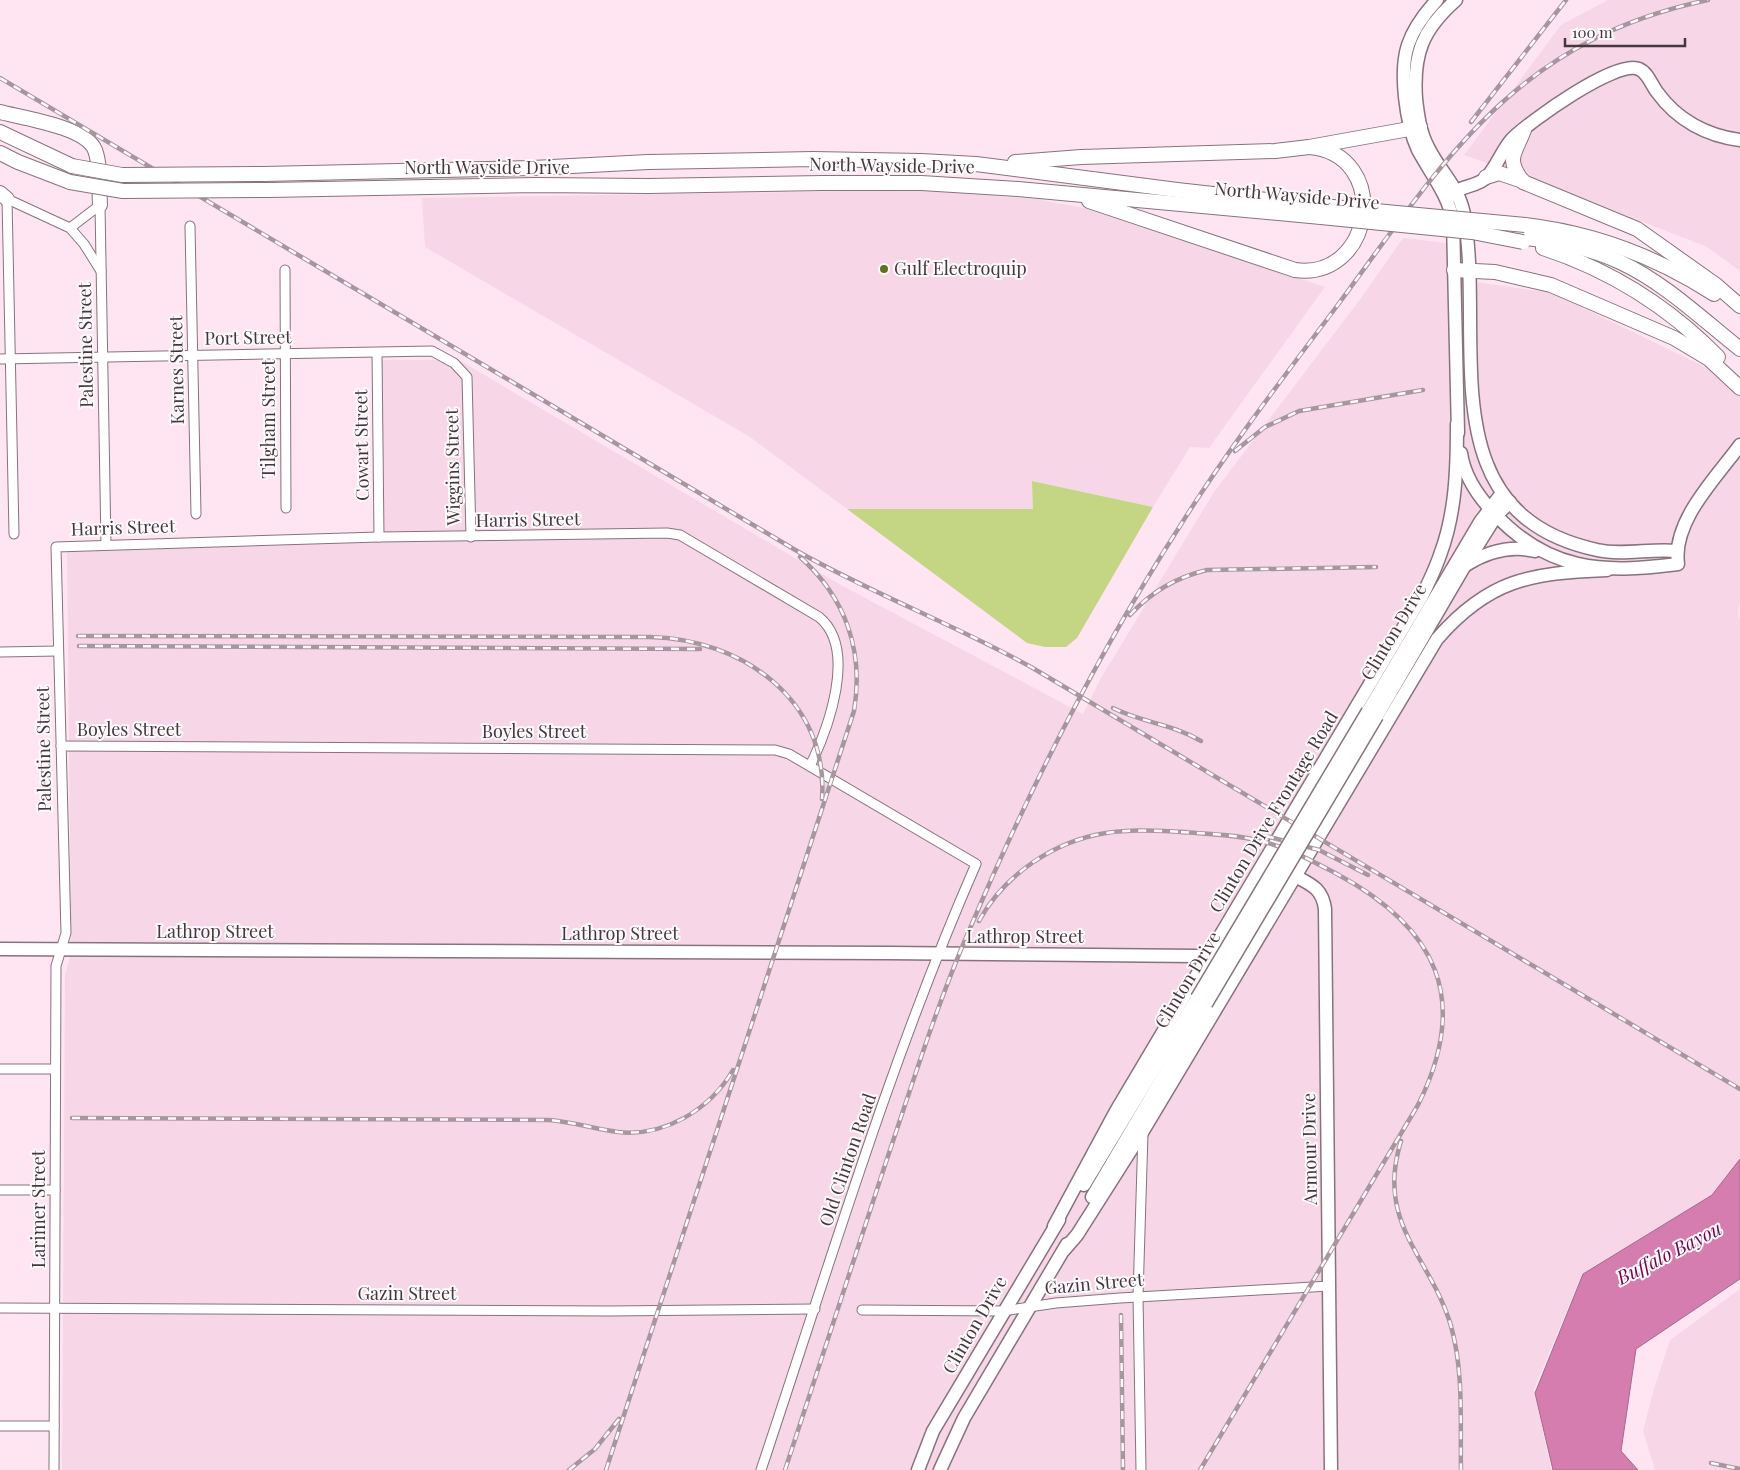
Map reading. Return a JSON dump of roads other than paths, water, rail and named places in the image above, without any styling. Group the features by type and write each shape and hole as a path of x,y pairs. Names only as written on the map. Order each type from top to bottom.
{"main road":[{"path":"0,112 73,131 87,139 94,148 97,158 100,205"},
{"path":"976,164 1081,156 1275,151 1310,147 1415,127"},
{"path":"1523,182 1515,171 1512,161 1514,150 1524,130"},
{"name":"North Wayside Drive","path":"0,132 72,166 122,175 416,171 533,168 604,163 813,159 976,164 1472,232 1524,235 1576,234 1639,254 1674,270 1740,311"},
{"path":"1048,192 1092,202 1295,270 1321,270 1338,261 1352,246 1360,222 1362,198 1357,174 1346,161 1327,150 1310,147"},
{"name":"North Wayside Drive","path":"0,153 70,182 123,190 160,192 417,187 880,183 1048,192 1322,211 1524,235 1585,263 1648,298 1698,337 1736,382"},
{"path":"1486,177 1500,173 1619,220 1637,230 1716,285 1740,306"},
{"path":"1524,235 1585,250 1632,268 1662,286 1740,349"},
{"path":"1461,270 1512,275 1552,285 1674,338 1708,358 1736,382"}],"street":[{"path":"1437,0 1417,26 1406,52 1406,92 1420,153 1447,200 1453,222 1461,270 1469,292 1474,408 1479,442 1492,480 1506,497 1536,525 1557,538 1600,551 1677,557"},
{"path":"1456,0 1434,22 1424,37 1418,54 1415,76 1415,127 1433,157 1456,189 1466,225 1461,270 1455,292 1456,408 1462,457 1468,474 1493,512 1525,542 1544,554"},
{"path":"1447,200 1456,189 1474,184 1486,177 1511,141 1524,130 1578,90 1620,68 1629,67 1644,73 1662,98 1693,125 1716,135 1740,140"},
{"path":"14,534 11,359 2,196 70,228 84,244 101,271"},
{"path":"70,228 100,205"},
{"name":"Palestine Street","path":"100,205 106,545"},
{"name":"Karnes Street","path":"190,226 196,514"},
{"name":"Tilgham Street","path":"284,270 286,508"},
{"path":"1455,292 1469,292"},
{"name":"Port Street","path":"0,359 432,351 454,363 467,377 468,397"},
{"name":"Cowart Street","path":"377,353 379,537"},
{"name":"Wiggins Street","path":"468,397 471,537"},
{"path":"1456,408 1474,408"},
{"name":"Clinton Drive Frontage Road","path":"1054,1226 1116,1111 1422,598 1440,555 1451,514 1457,466 1457,424"},
{"path":"1677,557 1678,539 1688,517 1740,445"},
{"name":"Clinton Drive","path":"1373,714 1462,551 1506,497"},
{"name":"Clinton Drive","path":"940,1470 964,1418 1064,1250 1202,1001 1373,714 1453,586 1493,512"},
{"name":"Harris Street","path":"56,547 379,537 667,533 680,535 819,617 830,627 835,643 836,687 828,721 810,766"},
{"name":"Palestine Street","path":"56,547 66,933 61,950"},
{"path":"1464,566 1494,552 1511,549 1544,554 1583,566 1607,570"},
{"path":"1422,598 1462,551"},
{"path":"1064,1250 1077,1236 1143,1131 1429,652 1455,619 1471,605 1508,585 1544,574 1607,570 1677,557"},
{"path":"1429,652 1453,586"},
{"path":"0,652 58,651"},
{"name":"Boyles Street","path":"61,746 768,749 789,754 976,864"},
{"name":"Armour Drive","path":"1267,859 1318,889 1323,896 1325,909 1331,1470"},
{"name":"Old Clinton Road","path":"761,1470 936,954 976,864"},
{"name":"Lathrop Street","path":"0,950 1197,956 1234,978"},
{"name":"Larimer Street","path":"54,1470 54,1070 56,966 61,950"},
{"name":"Clinton Drive","path":"918,1470 933,1431 1054,1226 1101,1158 1202,1001"},
{"path":"0,1070 54,1070"},
{"path":"1141,1470 1138,1296 1143,1131"},
{"path":"0,1190 55,1190"},
{"name":"Gazin Street","path":"862,1310 1003,1311 1031,1306 1138,1296 1329,1286"},
{"name":"Gazin Street","path":"0,1308 600,1311 815,1309"},
{"path":"0,1426 54,1426"}],"water":[{"name":"Buffalo Bayou","path":"1740,1159 1740,1279 1636,1349 1621,1451 1638,1470 1553,1470 1535,1393 1583,1274 1712,1195"}],"railway":[{"path":"1471,122 1566,0"},
{"path":"785,1470 925,1046 945,989 968,933 1015,828 1065,725 1120,624 1180,526 1256,414 1414,202 1451,155 1491,113 1535,76 1584,44 1641,19 1708,0"},
{"path":"0,78 797,551 1031,667 1740,1089"},
{"path":"1235,451 1265,427 1299,411 1423,390"},
{"path":"606,1470 854,711 856,667 848,627 840,608 829,590 800,557"},
{"path":"1130,615 1165,586 1207,570 1376,567"},
{"path":"78,636 650,637 684,640 717,649 747,663 773,682 795,705 811,732 820,764 822,799"},
{"path":"79,646 700,649"},
{"path":"1113,708 1178,730 1201,741"},
{"path":"1181,832 1240,837 1280,847 1337,874 1371,895 1399,918 1421,943 1435,970 1442,1000 1442,1032 1434,1067 1418,1105 1200,1470"},
{"path":"979,921 1002,889 1016,875 1050,852 1068,844 1106,833 1186,832"},
{"path":"1266,836 1319,850 1368,875"},
{"path":"72,1118 549,1120 618,1132 635,1132 669,1125 699,1109 712,1097 733,1070"},
{"path":"1401,1141 1395,1170 1395,1195 1400,1218 1442,1302 1455,1343 1460,1379 1461,1470"},
{"path":"1121,1315 1123,1470"},
{"path":"569,1470 595,1449 619,1419"},
{"path":"1711,1463 1740,1469"}],"place":[{"name":"Gulf Electroquip","path":"884,269"}]}
